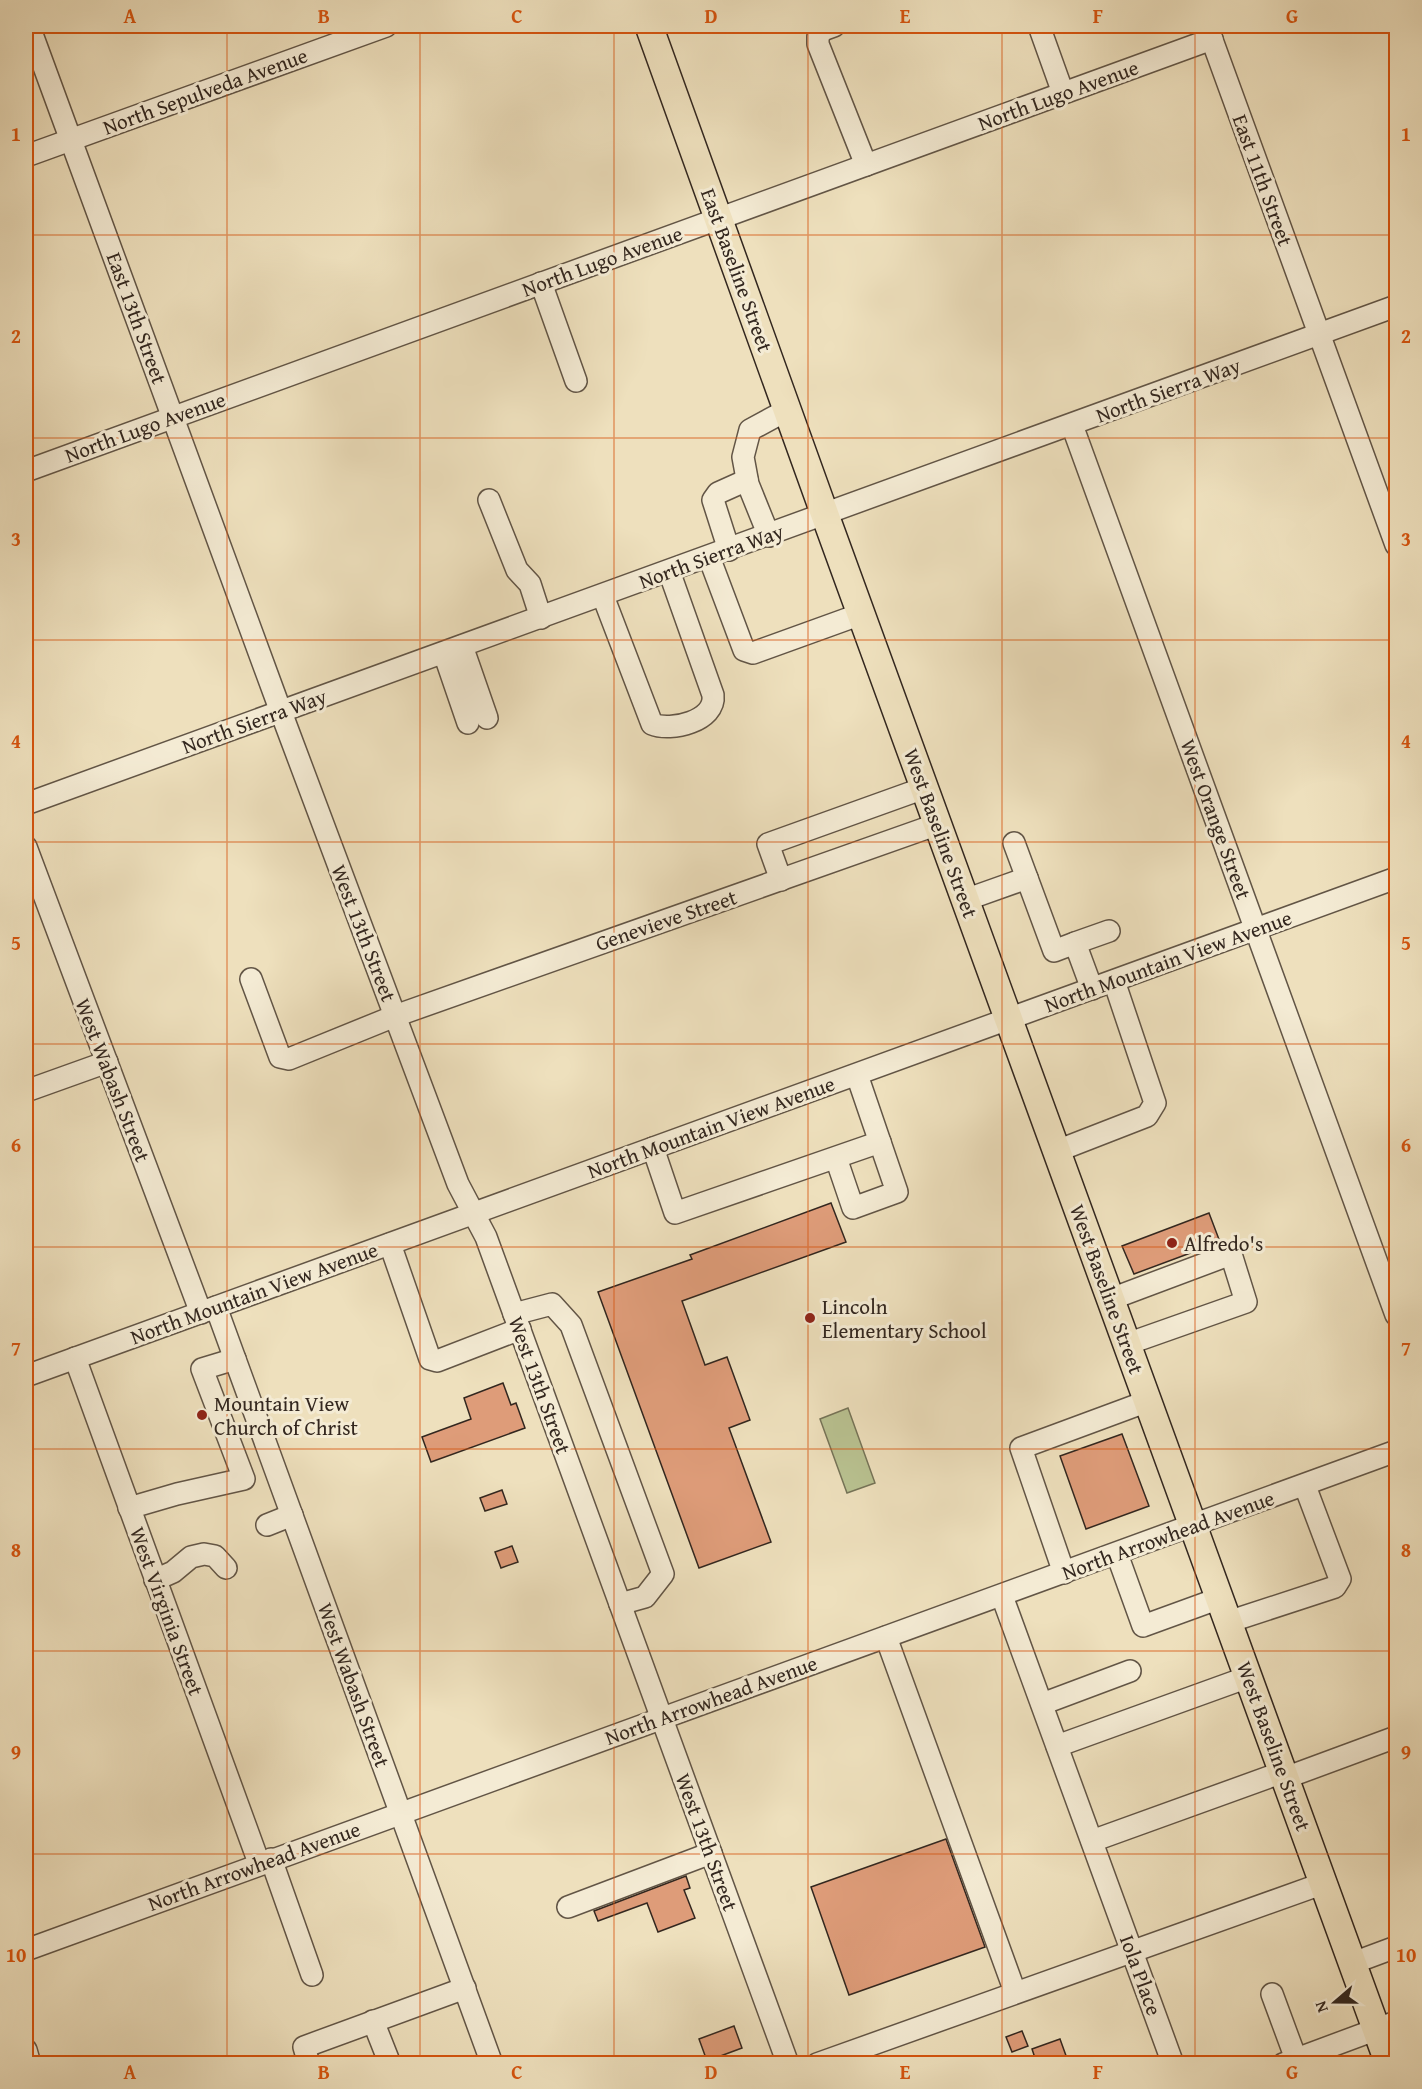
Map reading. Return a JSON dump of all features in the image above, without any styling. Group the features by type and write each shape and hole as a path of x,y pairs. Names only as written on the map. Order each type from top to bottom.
{"main road":[{"name":"East Baseline Street","path":"649,26 825,515"},
{"name":"West Baseline Street","path":"825,515 1353,1963 1387,2026 1389,2064"}],"street":[{"name":"East 13th Street","path":"29,26 281,712"},
{"name":"North Sepulveda Avenue","path":"26,156 386,26"},
{"path":"834,26 823,30 818,36 818,44 866,165"},
{"path":"1039,26 1063,93"},
{"name":"North Lugo Avenue","path":"26,471 1063,93 1209,32"},
{"name":"East 11th Street","path":"1209,32 1396,545"},
{"path":"541,283 576,381"},
{"name":"North Sierra Way","path":"26,804 769,536 1396,306"},
{"path":"769,536 747,480 742,457 750,430 787,410"},
{"name":"West Orange Street","path":"1072,425 1396,1315"},
{"path":"729,550 713,500 718,493 747,480"},
{"path":"489,500 517,570 530,584 541,618"},
{"path":"708,557 744,650 753,653 861,614"},
{"path":"603,596 652,724 668,727 698,719 712,707 713,695 669,572"},
{"path":"453,650 478,721"},
{"name":"West 13th Street","path":"281,712 458,1184 486,1237 788,2064"},
{"path":"781,880 768,844 924,788"},
{"name":"Genevieve Street","path":"251,979 280,1057 289,1059 395,1016 938,824"},
{"path":"1014,843 1054,951 1109,931"},
{"name":"West Wabash Street","path":"26,847 107,1062 208,1310 235,1359 492,2064"},
{"path":"965,900 1027,878"},
{"name":"North Mountain View Avenue","path":"26,1376 1396,878"},
{"path":"1076,943 1092,989"},
{"path":"1057,1150 1147,1116 1155,1103 1114,981"},
{"path":"26,1091 107,1062"},
{"path":"836,1158 853,1208 897,1192 856,1075"},
{"path":"653,1149 675,1213 880,1142"},
{"path":"390,1244 430,1359 437,1361 552,1304 571,1325 663,1574 645,1597 620,1604"},
{"path":"1111,1299 1231,1254 1246,1302 1127,1344"},
{"name":"West Virginia Street","path":"75,1358 155,1580 312,1975"},
{"path":"235,1359 202,1369 244,1479"},
{"path":"1064,1573 1021,1448 1148,1401"},
{"name":"North Arrowhead Avenue","path":"26,1950 265,1861 1002,1596 1396,1451"},
{"path":"129,1508 276,1469"},
{"path":"1117,1554 1143,1626 1335,1587 1340,1579 1305,1486"},
{"path":"267,1525 292,1515"},
{"path":"155,1580 173,1572 191,1557 204,1554 215,1556 226,1568"},
{"name":"Iola Place","path":"1002,1596 1173,2064"},
{"path":"886,1637 1016,1992"},
{"path":"1042,1704 1130,1671"},
{"path":"1057,1746 1248,1677"},
{"path":"1092,1840 1396,1737"},
{"path":"568,1907 711,1853"},
{"path":"817,2064 1324,1883"},
{"path":"1353,1963 1396,1947"},
{"path":"309,2064 303,2047 465,1988"},
{"path":"1272,1994 1289,2061 1387,2026"},
{"path":"373,2021 390,2064"},
{"path":"26,2050 30,2064"}],"green space":[{"path":"848,1408 875,1483 847,1493 820,1419"}],"building":[{"path":"831,1203 846,1242 682,1301 705,1365 727,1357 750,1420 729,1428 771,1542 699,1568 598,1292 692,1259 690,1255"},
{"name":"Alfredo's","path":"1209,1213 1220,1242 1134,1274 1122,1246"},
{"path":"503,1383 511,1405 516,1403 525,1428 431,1462 422,1437 471,1419 464,1398"},
{"path":"1122,1434 1149,1506 1086,1529 1060,1456"},
{"path":"502,1490 507,1504 485,1511 480,1498"},
{"path":"512,1546 518,1562 501,1568 495,1552"},
{"path":"946,1839 985,1947 849,1995 811,1887"},
{"path":"686,1876 690,1888 684,1890 695,1918 658,1932 647,1903 598,1921 594,1911"},
{"path":"734,2026 742,2048 707,2061 699,2039"},
{"path":"1022,2031 1028,2046 1012,2052 1006,2037"},
{"path":"1060,2039 1069,2064 1037,2064 1032,2049"}],"place":[{"name":"Alfredo's","path":"1172,1243"},
{"name":"Lincoln Elementary School","path":"810,1318"},
{"name":"Mountain View Church of Christ","path":"202,1415"}]}
